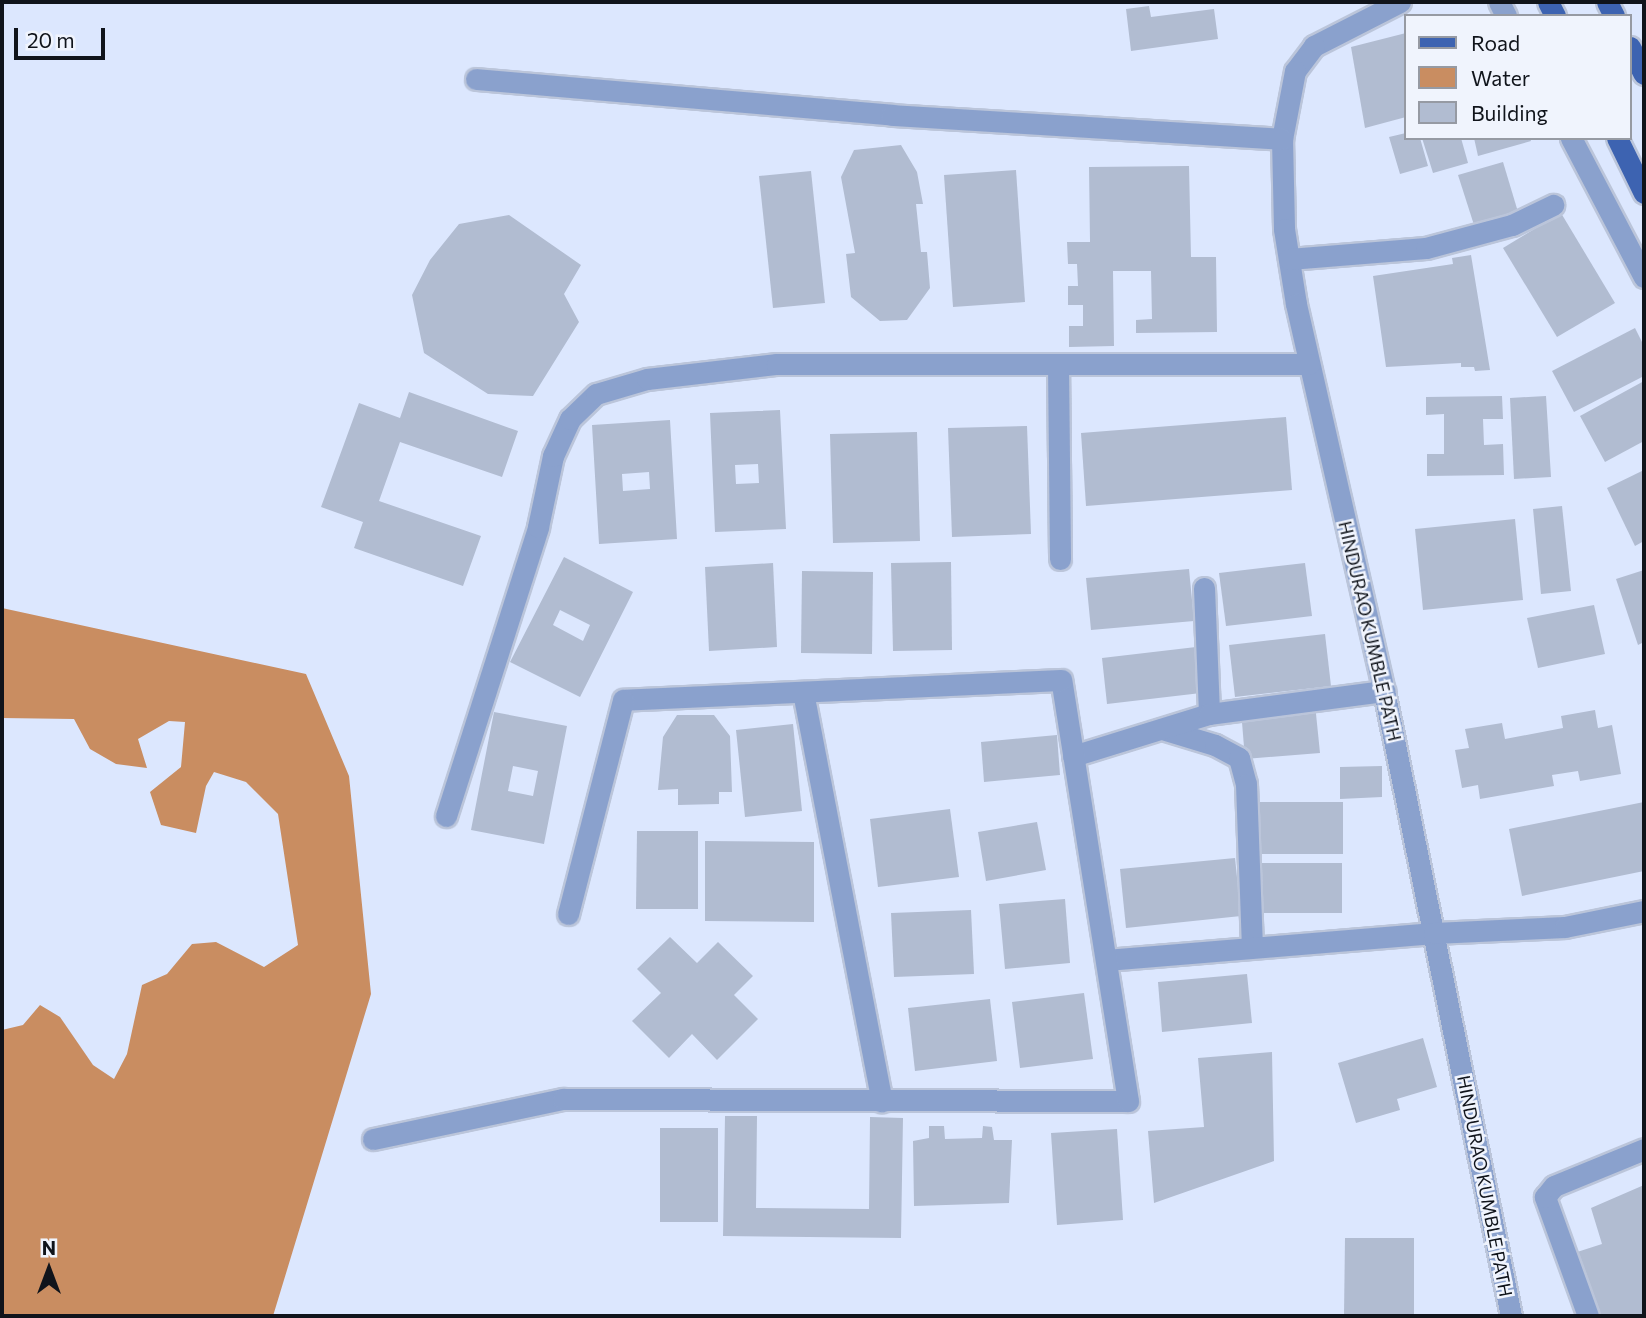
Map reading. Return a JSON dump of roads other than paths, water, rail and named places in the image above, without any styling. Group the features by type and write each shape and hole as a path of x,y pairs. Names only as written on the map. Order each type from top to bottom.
{"main road":[{"path":"1632,51 1644,74"},
{"path":"1618,140 1644,193"}],"street":[{"name":"HINDURAO KUMBLE PATH","path":"1400,2 1314,46 1295,71 1282,139 1289,259 1309,364 1384,691 1511,1316"},
{"path":"476,79 892,115 1282,139"},
{"path":"1572,140 1644,277"},
{"path":"1289,259 1426,248 1512,225 1553,205"},
{"path":"446,816 538,527 553,456 570,419 596,394 647,379 777,364 1309,364"},
{"path":"1058,364 1060,559"},
{"path":"1204,588 1209,714"},
{"path":"373,1139 563,1099 1128,1101 1061,680 623,700 568,914"},
{"path":"1073,756 1209,714 1384,691"},
{"path":"803,692 882,1101"},
{"path":"1162,729 1214,745 1239,758 1246,784 1252,947"},
{"path":"1106,960 1434,933 1565,927 1644,911"},
{"path":"1588,1316 1545,1197 1554,1186 1644,1149"}],"water":[{"path":"2,608 306,674 349,776 371,994 273,1316 2,1316 2,1030 23,1025 40,1005 60,1017 93,1065 114,1079 127,1054 142,985 167,974 192,944 216,942 264,967 298,945 278,814 246,782 214,772 206,786 196,833 161,825 150,792 181,767 185,722 169,721 138,739 147,768 116,764 90,749 74,719 2,718"}]}
